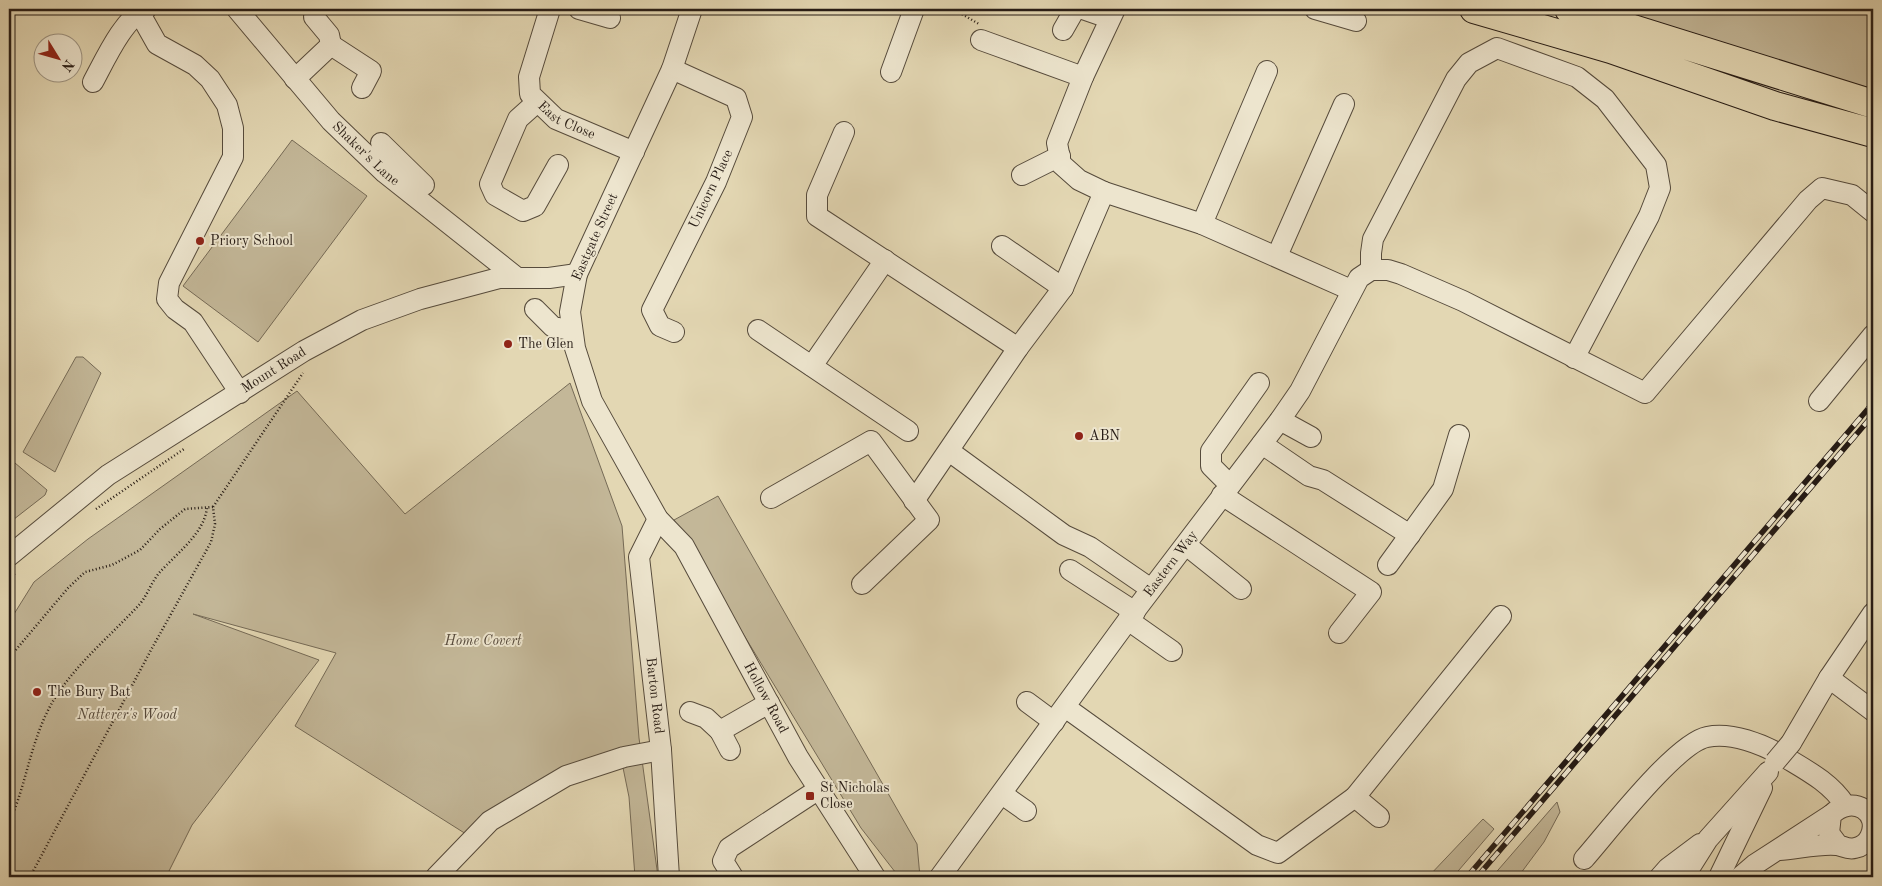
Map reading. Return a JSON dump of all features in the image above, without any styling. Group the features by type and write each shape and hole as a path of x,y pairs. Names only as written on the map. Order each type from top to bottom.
{"highway":[{"path":"1474,9 1611,49 1775,106 1873,134"},
{"path":"1569,9 1873,104"}],"street":[{"name":"Shaker's Lane","path":"237,9 294,79 332,121 391,166 515,276"},
{"name":"East Close","path":"550,9 529,77 530,94 536,102 556,119 634,152"},
{"path":"579,9 610,18"},
{"name":"Eastgate Street","path":"658,520 592,401 571,330 570,312 576,274 672,69 692,9"},
{"path":"891,72 914,9"},
{"path":"1063,30 1075,9"},
{"path":"1083,9 1112,13 1083,77 1057,143 1061,164 1080,180 1104,192 1202,224 1351,290"},
{"path":"1315,9 1356,21"},
{"path":"92,82 112,46 143,10 157,44 195,65 210,79 228,105 233,128 233,157 169,283 167,299 175,309 193,322 240,393"},
{"path":"314,17 329,35 330,45"},
{"path":"981,40 1083,77"},
{"path":"294,79 330,45"},
{"path":"330,45 372,71 362,88"},
{"path":"1574,358 1649,216 1660,188 1656,165 1605,99 1577,77 1497,48 1469,63 1456,79 1373,239 1371,270 1388,270 1401,274 1464,301 1574,358 1645,393 1808,200 1822,188 1852,195 1873,212"},
{"name":"Unicorn Place","path":"672,69 736,98 742,117 716,182 652,310 660,326 674,332"},
{"path":"1202,224 1267,72"},
{"path":"536,102 518,119 490,184 495,195 523,211 535,206 558,165"},
{"path":"1277,256 1344,104"},
{"path":"844,132 816,195 817,216 1018,348"},
{"path":"381,143 391,166 424,185"},
{"path":"1022,175 1060,156"},
{"path":"914,502 1018,348 1063,288 1104,192"},
{"path":"1002,246 1063,288"},
{"path":"812,366 885,260"},
{"name":"Eastern Way","path":"940,877 1151,589 1280,420 1300,390 1351,290 1359,278 1371,270"},
{"name":"Mount Road","path":"12,564 108,475 304,351 362,320 442,292 499,278 515,276 549,278 576,274"},
{"path":"535,309 553,327 571,330"},
{"path":"758,330 908,431"},
{"path":"1820,401 1873,335"},
{"path":"1259,383 1211,451 1211,466 1226,490 1371,592 1339,634"},
{"path":"1280,420 1311,438"},
{"path":"1388,565 1443,489 1459,435"},
{"path":"771,498 871,441 929,520 862,584"},
{"path":"1262,444 1309,476 1323,480 1410,535"},
{"path":"948,451 1064,535 1090,546 1151,589"},
{"name":"Hollow Road","path":"658,520 684,546 798,756 875,877"},
{"name":"Barton Road","path":"658,520 639,557 661,750 669,877"},
{"path":"1186,545 1241,589"},
{"path":"1070,570 1131,616 1172,651"},
{"path":"1684,877 1708,839 1791,743 1829,678 1873,613"},
{"path":"1027,702 1060,715 1257,845 1278,853 1355,798 1501,616"},
{"path":"1829,678 1873,710"},
{"path":"720,732 769,703"},
{"path":"690,712 706,718 720,732 730,750"},
{"path":"1584,859 1676,754 1706,737 1739,738 1769,748 1819,777 1838,794 1838,810 1829,832 1838,845"},
{"path":"436,877 490,822 566,776 624,758 661,750"},
{"path":"1718,877 1761,793 1771,767"},
{"path":"733,877 723,861 728,848 819,789"},
{"path":"1002,794 1026,811"},
{"path":"1355,798 1379,817"},
{"path":"1740,877 1754,865 1838,810 1853,804 1865,809 1873,822 1871,835 1863,845 1850,849 1838,845 1779,850"},
{"path":"1660,877 1668,868 1708,839"}],"path":[{"path":"30,877 211,542 215,524 214,507 309,366"},
{"path":"296,377 303,373"},
{"path":"90,513 186,448"},
{"path":"9,823 14,812 34,740 45,716 61,689 141,603 157,576 206,520 207,507"},
{"path":"9,658 68,588 86,572 112,566 140,550 160,529 185,509 214,507"},
{"path":"9,579 12,564"}],"green space":[{"path":"1616,9 1873,9 1873,89 1738,50"},
{"path":"292,140 367,196 258,342 183,286"},
{"path":"76,357 83,357 101,373 55,472 23,452"},
{"path":"570,383 622,526 639,738 658,877 635,877 629,797 619,748 500,806 466,834 295,726 336,653 193,614 319,660 192,825 166,877 9,877 9,622 34,582 88,539 297,391 405,514"},
{"path":"15,463 47,490 45,495 9,523 9,471"},
{"path":"718,496 917,844 920,877 899,877 861,828 674,520"},
{"path":"1557,802 1560,812 1544,842 1518,877 1492,877"},
{"path":"1483,819 1494,829 1453,877 1428,877"}],"railway":[{"path":"1467,877 1873,403"},
{"path":"1477,877 1873,415"}],"place":[{"name":"Priory School","path":"200,241"},
{"name":"The Glen","path":"508,344"},
{"name":"ABN","path":"1079,436"},
{"name":"The Bury Bat","path":"37,692"},
{"name":"St Nicholas Close","path":"810,796"}],"park label":[{"name":"Home Covert","path":"483,641"},
{"name":"Natterer's Wood","path":"127,715"}]}
